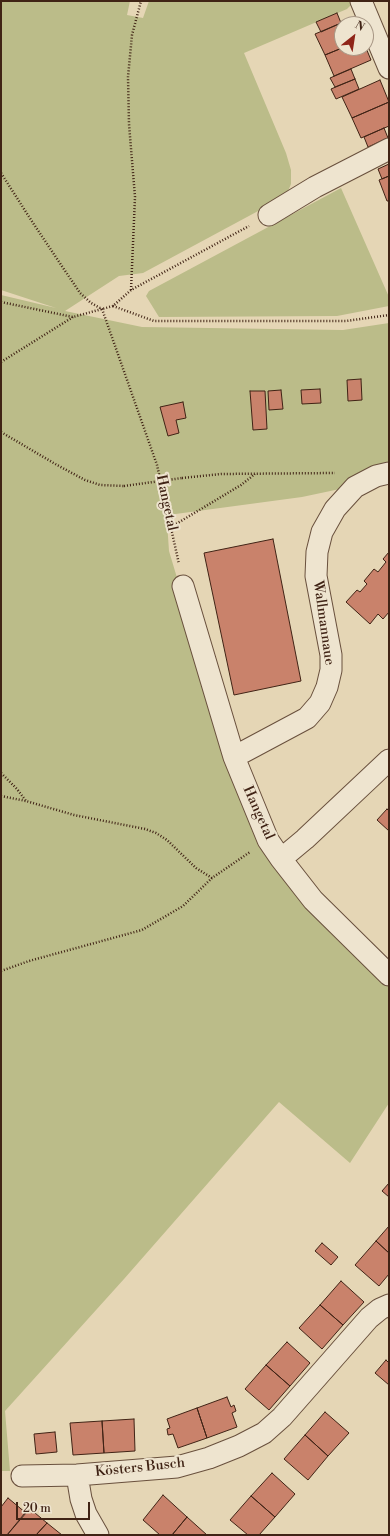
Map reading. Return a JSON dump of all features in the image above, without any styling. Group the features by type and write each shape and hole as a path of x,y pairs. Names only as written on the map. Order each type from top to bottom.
{"street":[{"path":"360,1 389,68"},
{"path":"269,215 316,187 389,149"},
{"name":"Wallmannaue","path":"234,757 306,718 320,703 327,687 331,670 331,655 316,576 317,552 322,532 335,509 355,487 376,476 389,472"},
{"name":"Hangetal","path":"183,586 234,757 268,840 281,860 313,900 389,975"},
{"name":"Hangetal","path":"281,860 389,760"},
{"name":"Kösters Busch","path":"22,1476 77,1475 177,1467 209,1458 239,1446 257,1436 282,1417 369,1318 380,1309 389,1305"},
{"path":"77,1475 81,1499 86,1514 98,1535"}],"path":[{"path":"131,290 135,197 129,124 128,77 132,35 141,1"},
{"path":"1,173 80,293 91,303 102,309"},
{"path":"1,362 73,317 113,306 131,290 269,215"},
{"path":"1,302 73,317"},
{"path":"113,306 154,321 346,321 389,315"},
{"name":"Hangetal","path":"102,309 157,464 183,586"},
{"path":"1,432 84,480 100,485 124,486 221,474 337,473"},
{"path":"171,527 241,485 256,474"},
{"path":"1,773 18,789 26,801"},
{"path":"1,796 26,801 74,815 145,829 156,833 167,840 196,868 212,878"},
{"path":"1,971 29,961 142,930 183,906 212,878 268,840"}],"green space":[{"path":"1,1 130,1 127,15 143,18 149,1 353,1 347,9 244,53 286,153 291,170 291,184 286,196 143,273 119,276 65,311 142,327 343,330 389,323 389,472 354,486 302,497 168,515 164,478 169,551 230,755 262,840 389,982 389,1103 350,1163 279,1102 124,1279 5,1411 10,1471 1,1471 1,295 56,308 1,290"},
{"path":"341,188 389,297 389,306 337,316 159,317 146,296 149,291"}],"building":[{"path":"337,13 338,16 334,16 334,26 321,32 316,22"},
{"path":"334,26 334,51 325,55 315,34"},
{"path":"334,51 334,56 369,56 371,60 334,76 325,55"},
{"path":"351,69 355,79 335,87 330,78"},
{"path":"355,79 359,89 336,99 331,89"},
{"path":"380,80 389,102 352,118 342,97"},
{"path":"389,102 389,126 361,138 352,118"},
{"path":"384,128 388,138 368,147 364,137"},
{"path":"389,164 389,176 382,179 378,169"},
{"path":"389,176 389,201 387,201 379,180"},
{"path":"361,379 362,400 348,401 347,380"},
{"path":"320,389 321,403 302,404 301,390"},
{"path":"281,390 283,409 269,410 268,391"},
{"path":"250,391 265,391 267,429 253,430"},
{"path":"183,402 186,418 176,420 179,433 168,436 160,407"},
{"path":"273,539 301,681 234,695 204,553"},
{"path":"389,552 389,612 383,619 378,614 370,624 346,602 357,590 360,592 367,584 364,581 374,569 378,572 386,562 383,559"},
{"path":"387,809 389,811 389,831 377,820"},
{"path":"389,1183 389,1197 382,1191"},
{"path":"389,1226 389,1253 376,1241"},
{"path":"376,1241 389,1253 389,1274 379,1286 355,1265"},
{"path":"322,1243 338,1257 331,1265 315,1251"},
{"path":"341,1281 364,1302 343,1325 320,1305"},
{"path":"320,1305 343,1325 322,1349 299,1328"},
{"path":"287,1342 310,1363 290,1386 266,1365"},
{"path":"386,1360 389,1363 389,1385 375,1373"},
{"path":"266,1365 290,1386 269,1410 245,1389"},
{"path":"227,1397 231,1407 234,1405 236,1411 232,1413 237,1427 207,1438 197,1408"},
{"path":"197,1408 207,1438 178,1448 173,1434 168,1435 167,1429 170,1428 167,1419"},
{"path":"325,1412 349,1433 328,1456 305,1435"},
{"path":"134,1419 135,1451 104,1453 102,1421"},
{"path":"102,1421 104,1453 73,1455 70,1423"},
{"path":"55,1432 57,1452 36,1454 34,1434"},
{"path":"305,1435 328,1456 308,1480 284,1459"},
{"path":"272,1473 295,1494 275,1517 251,1496"},
{"path":"163,1495 187,1517 172,1535 160,1535 143,1520"},
{"path":"251,1496 275,1517 259,1535 248,1535 230,1520"},
{"path":"8,1498 26,1513 7,1535 1,1535 1,1507"},
{"path":"29,1508 47,1523 36,1535 7,1535"},
{"path":"187,1517 207,1535 172,1535"},
{"path":"47,1523 62,1535 36,1535"}]}
